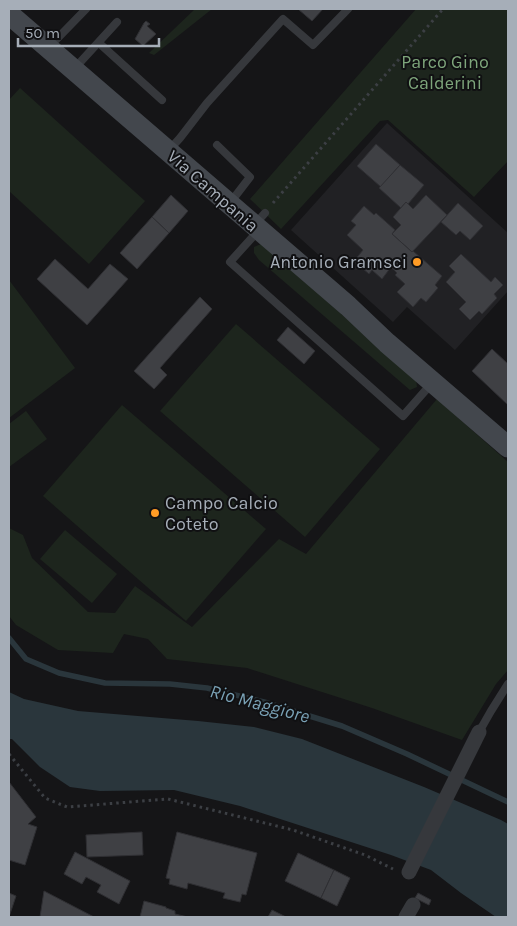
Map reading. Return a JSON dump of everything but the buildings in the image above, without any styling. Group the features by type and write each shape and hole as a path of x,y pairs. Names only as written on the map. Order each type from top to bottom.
{"street":[{"name":"Via Campania","path":"9,14 229,205 259,223 348,306 508,447"},
{"path":"409,872 479,732"}],"lane":[{"path":"49,48 86,9"},
{"path":"168,151 207,103 283,19 313,45 348,9"},
{"path":"74,69 118,22"},
{"path":"99,43 162,100"},
{"path":"217,145 250,177 229,205"},
{"path":"259,223 230,262 403,416 433,382"},
{"path":"479,732 508,684"}],"path":[{"path":"259,223 443,9"},
{"path":"9,754 46,798 67,807 168,799 293,830 365,856 384,865"}],"shaded area":[{"name":"Antonio Gramsci","path":"387,123 508,233 508,291 455,350 407,307 393,322 291,230"},
{"path":"9,692 24,699 78,711 254,727 302,739 424,787 501,820 508,824 508,917 496,917 431,870 391,855 240,806 174,790 100,791 70,787 40,767 12,739 9,739"}],"green space":[{"path":"195,9 212,9 154,55 149,53"},
{"name":"Parco Gino Calderini","path":"416,9 508,9 508,161 474,197 388,120 380,121 281,229 250,199"},
{"path":"20,88 145,201 89,264 9,191 9,100"},
{"path":"261,244 416,379 417,387 410,390 259,260 254,253 254,247"},
{"path":"9,280 75,368 9,418"},
{"path":"236,324 380,449 305,537 160,411"},
{"path":"437,399 508,462 508,670 496,684 462,740 372,708 247,668 167,659 148,639 124,634 113,653 58,650 16,625 9,616 9,528 23,535 32,558 88,612 115,613 135,586 192,627 279,539 306,554"},
{"name":"Campo Calcio Coteto","path":"122,405 266,529 186,621 43,496"},
{"path":"26,411 47,439 9,467 9,424"},
{"path":"65,530 117,574 92,603 40,559"}],"waterway":[{"name":"Rio Maggiore","path":"9,638 26,659 59,673 105,683 170,684 207,688 264,702 342,726 407,754 508,802"}],"place":[{"name":"Antonio Gramsci","path":"417,262"},
{"name":"Campo Calcio Coteto","path":"155,513"}]}
